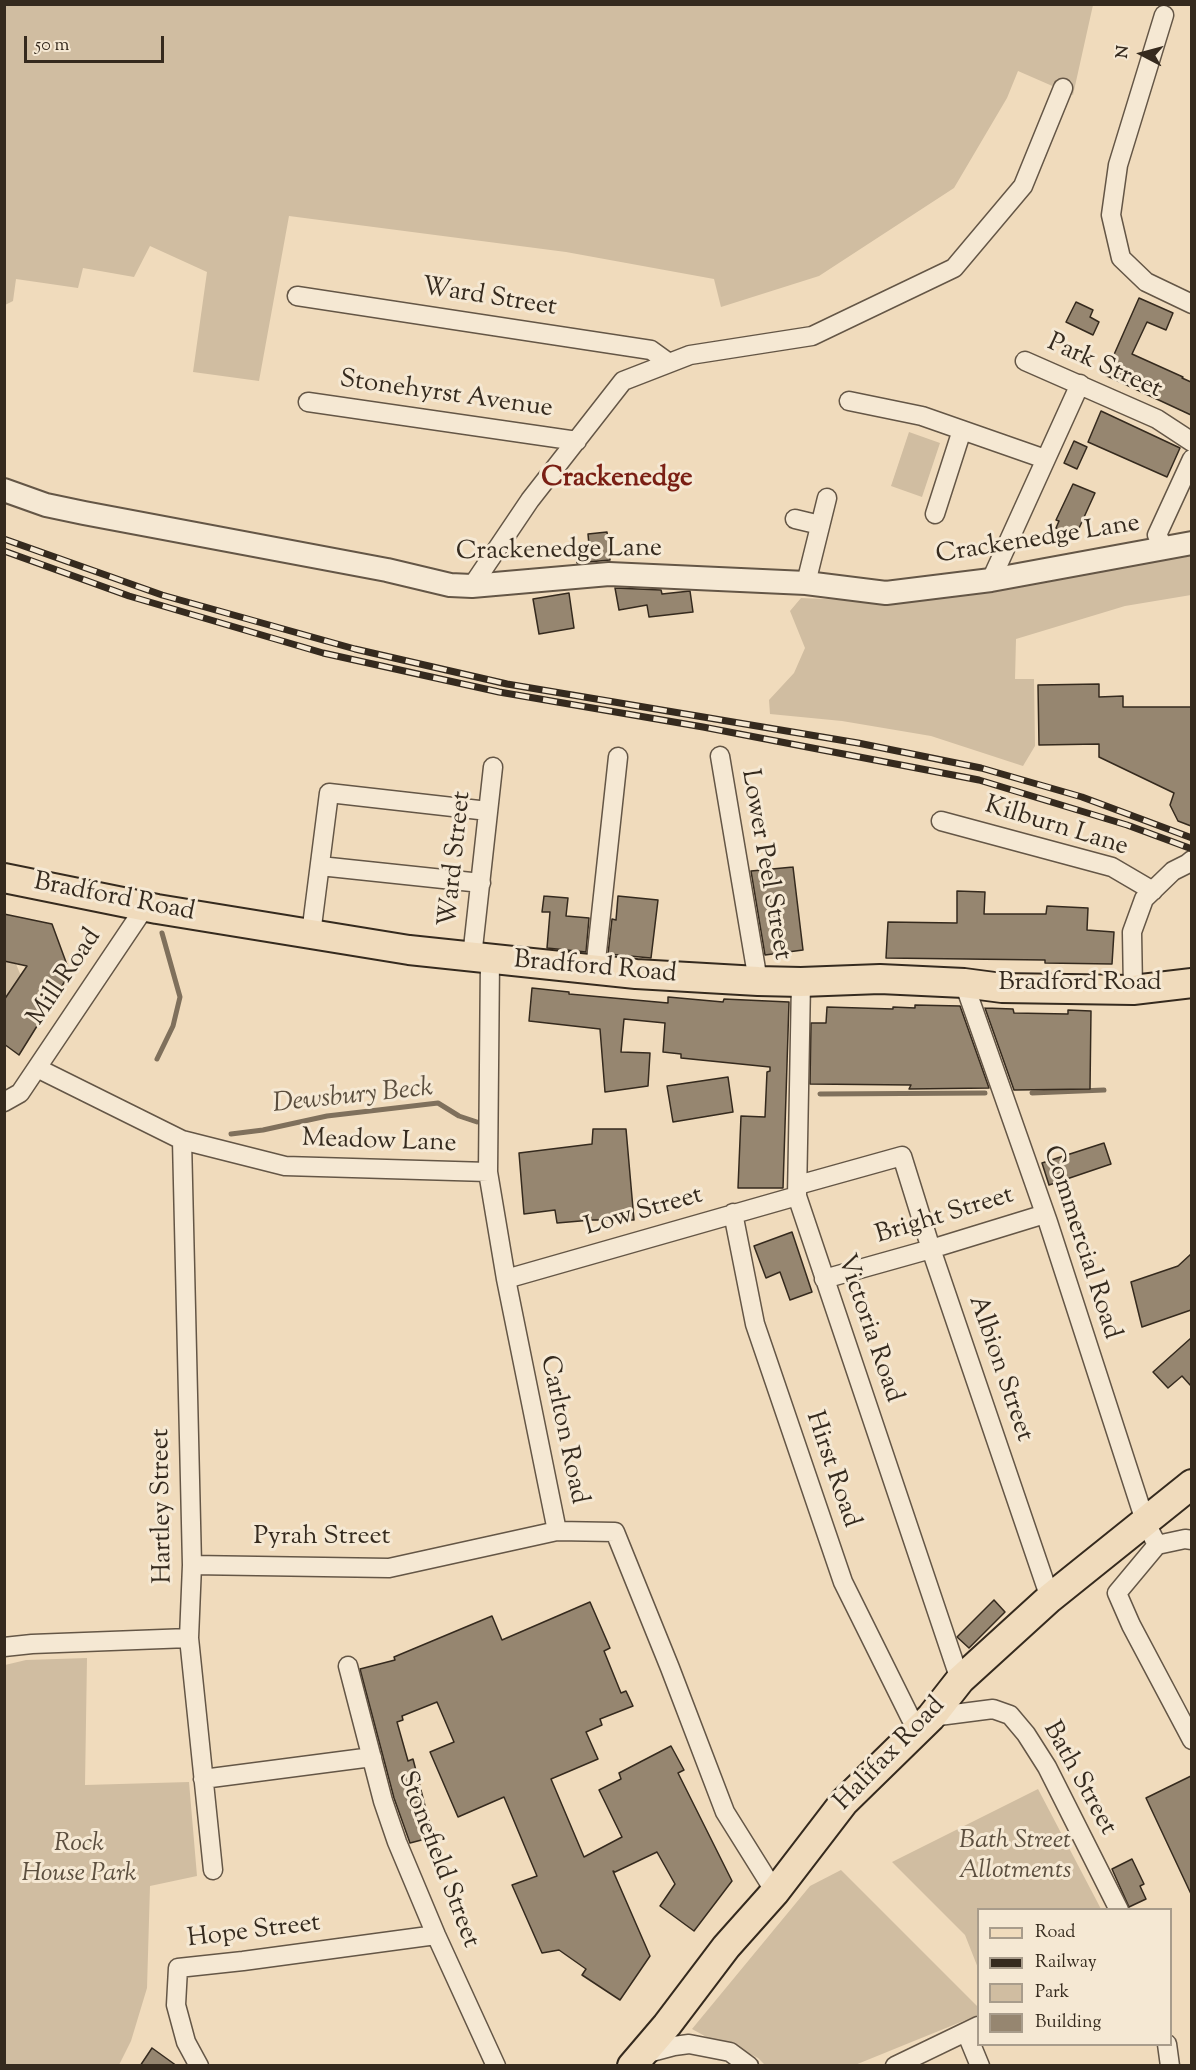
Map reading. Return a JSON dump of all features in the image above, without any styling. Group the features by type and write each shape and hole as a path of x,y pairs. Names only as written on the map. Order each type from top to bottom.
{"main road":[{"name":"Bradford Road","path":"4,878 145,907 410,950 595,970 758,981 880,979 964,982 1002,988 1133,990 1191,983"},
{"name":"Halifax Road","path":"636,2061 667,2025 726,1947 775,1892 844,1802 924,1724 960,1680 1050,1598 1151,1533 1191,1484"}],"street":[{"path":"1164,15 1118,165 1111,215 1121,258 1146,282 1191,304"},
{"path":"472,586 530,500 623,381 690,355 812,336 954,268 1023,186 1063,88"},
{"name":"Ward Street","path":"297,296 651,350 669,363"},
{"name":"Park Street","path":"1025,361 1157,419 1191,442"},
{"path":"991,580 1080,384"},
{"path":"849,401 922,416 1045,459"},
{"name":"Stonehyrst Avenue","path":"308,402 577,441"},
{"path":"935,514 962,430"},
{"path":"1165,549 1157,535 1191,459"},
{"name":"Crackenedge Lane","path":"4,490 46,505 84,513 387,570 450,585 472,586 609,574 806,583 886,593 991,580 1191,543"},
{"path":"806,583 827,498"},
{"path":"795,519 820,525"},
{"name":"Lower Peel Street","path":"720,756 758,981"},
{"path":"595,970 618,757"},
{"name":"Ward Street","path":"481,959 480,883 493,767"},
{"path":"311,934 328,793 488,811"},
{"name":"Kilburn Lane","path":"941,821 1112,867 1153,891"},
{"path":"1133,990 1132,932 1144,899 1173,871 1191,860"},
{"path":"320,866 480,883"},
{"name":"Mill Road","path":"4,1102 20,1093 145,907"},
{"name":"Carlton Road","path":"481,959 488,1172 506,1279 557,1531 615,1532 725,1812 775,1892"},
{"name":"Victoria Road","path":"801,982 797,1190 824,1279 960,1680"},
{"name":"Commercial Road","path":"964,982 1045,1214 1151,1533"},
{"name":"Meadow Lane","path":"37,1068 182,1140 285,1166 488,1172"},
{"name":"Hartley Street","path":"182,1140 192,1565 189,1638 213,1870"},
{"name":"Low Street","path":"506,1279 733,1213 902,1156"},
{"name":"Albion Street","path":"902,1156 931,1249 1050,1598"},
{"name":"Hirst Road","path":"733,1213 755,1324 843,1582 924,1724"},
{"name":"Bright Street","path":"824,1279 1045,1214"},
{"name":"Pyrah Street","path":"192,1565 389,1568 557,1531"},
{"path":"1191,1540 1151,1533 1118,1593 1131,1625 1191,1740"},
{"path":"4,1647 189,1638"},
{"name":"Stonefield Street","path":"348,1666 383,1801 397,1842 436,1935 496,2066"},
{"name":"Bath Street","path":"924,1724 993,1709 1010,1715 1026,1734 1047,1767 1118,1908"},
{"path":"202,1779 372,1757"},
{"name":"Hope Street","path":"199,2066 186,2042 176,2005 178,1968 436,1935"},
{"path":"895,2066 972,2029 980,2066"},
{"path":"636,2061 674,2046 689,2044 730,2052 749,2066"},
{"path":"1167,2046 1170,2066"}],"green space":[{"path":"5,5 1093,5 1073,95 1018,71 1007,98 954,188 819,276 721,307 714,279 566,252 289,216 259,381 193,372 207,272 150,246 134,277 83,268 78,288 16,279 13,301 5,305"},
{"path":"909,432 940,443 922,497 891,486"},
{"path":"1191,553 1191,595 1125,606 1016,639 1015,679 1034,679 1035,746 1023,766 931,736 842,721 770,714 769,700 794,673 805,648 790,611 801,598 872,601 930,600"},
{"path":"5,961 16,964 21,976 5,1000"},
{"name":"Rock House Park","path":"87,1658 85,1785 189,1782 197,1876 150,1886 147,1988 131,2041 119,2065 5,2065 5,1665 26,1660"},
{"name":"Bath Street Allotments","path":"1038,1789 1100,1908 977,1908 977,1965 965,1935 892,1862"},
{"path":"841,1870 977,2006 977,2015 855,2065 765,2065 758,2058 740,2049 712,2040 692,2029 810,1886"}],"building":[{"path":"1139,298 1173,313 1166,330 1147,322 1132,354 1191,382 1191,415 1105,375"},
{"path":"1076,302 1093,310 1090,317 1099,322 1093,335 1066,322"},
{"path":"1101,411 1180,448 1167,477 1088,442"},
{"path":"1074,441 1087,447 1077,469 1064,463"},
{"path":"1073,484 1095,493 1075,537 1056,528 1059,521 1056,520"},
{"path":"607,532 610,560 577,563 575,547 589,545 588,534"},
{"path":"615,588 661,590 662,594 690,591 693,612 649,617 647,605 619,610"},
{"path":"569,593 574,628 539,634 533,599"},
{"path":"1099,684 1099,697 1123,696 1123,707 1191,707 1191,826 1178,821 1170,805 1174,793 1099,757 1099,744 1039,745 1038,685"},
{"path":"793,867 803,950 765,955 751,871"},
{"path":"957,891 985,892 984,914 1046,914 1047,906 1088,908 1087,930 1114,932 1112,964 1045,963 1045,960 886,958 888,922 957,923"},
{"path":"544,896 568,898 566,916 589,918 586,952 547,948 550,912 542,912"},
{"path":"618,896 658,900 651,958 608,954 612,919 616,920"},
{"path":"4,914 52,924 70,973 19,1055 4,1044 4,1000 27,966 4,961"},
{"path":"532,988 569,992 569,994 668,1003 668,997 723,1002 724,999 789,1002 783,1188 738,1188 741,1116 765,1117 767,1072 770,1071 770,1067 681,1058 681,1054 663,1052 665,1023 624,1019 621,1052 650,1053 648,1086 605,1092 600,1029 529,1021"},
{"path":"915,1005 960,1006 989,1088 909,1089 911,1085 810,1084 811,1023 826,1023 827,1007 893,1009 893,1007 915,1008"},
{"path":"985,1008 1013,1009 1014,1013 1068,1014 1068,1010 1091,1011 1090,1089 1014,1090"},
{"path":"728,1077 733,1112 673,1122 667,1086"},
{"path":"593,1129 626,1129 634,1220 557,1223 555,1210 524,1214 519,1153 592,1144"},
{"path":"1104,1143 1111,1164 1049,1185 1042,1163"},
{"path":"792,1232 812,1292 790,1300 780,1272 766,1278 754,1246"},
{"path":"1191,1254 1191,1310 1142,1327 1131,1282 1178,1266"},
{"path":"1191,1338 1191,1386 1182,1376 1168,1388 1153,1372"},
{"path":"994,1600 1005,1612 969,1648 957,1637"},
{"path":"590,1602 610,1648 604,1651 621,1693 626,1691 633,1706 600,1719 602,1725 586,1732 598,1759 551,1779 584,1857 622,1837 599,1790 621,1779 619,1773 671,1746 684,1770 678,1773 732,1881 694,1931 660,1906 675,1884 657,1852 613,1871 650,1956 620,2000 582,1975 586,1969 559,1950 542,1953 512,1885 537,1876 504,1797 458,1817 430,1752 454,1742 437,1702 402,1716 403,1720 397,1722 408,1761 413,1759 433,1837 410,1843 394,1798 360,1669 395,1660 394,1657 492,1616 502,1640"},
{"path":"1191,1776 1191,1894 1146,1798"},
{"path":"1132,1859 1144,1884 1140,1886 1146,1899 1129,1907 1112,1869"},
{"path":"152,2048 177,2066 140,2066"}],"waterway":[{"name":"Dewsbury Beck","path":"157,1059 173,1026 180,997 162,933"},
{"name":"Dewsbury Beck","path":"1032,1093 1104,1090"},
{"name":"Dewsbury Beck","path":"820,1094 985,1093"},
{"name":"Dewsbury Beck","path":"231,1134 263,1130 327,1116 438,1103 459,1116 477,1122"}],"railway":[{"path":"4,539 162,595 355,649 507,684 858,743 981,768 1082,797 1192,838"},
{"path":"4,551 129,596 323,653 499,692 703,727 979,780 1127,825 1192,849"}],"district":[{"name":"Crackenedge","path":"617,480"}]}
